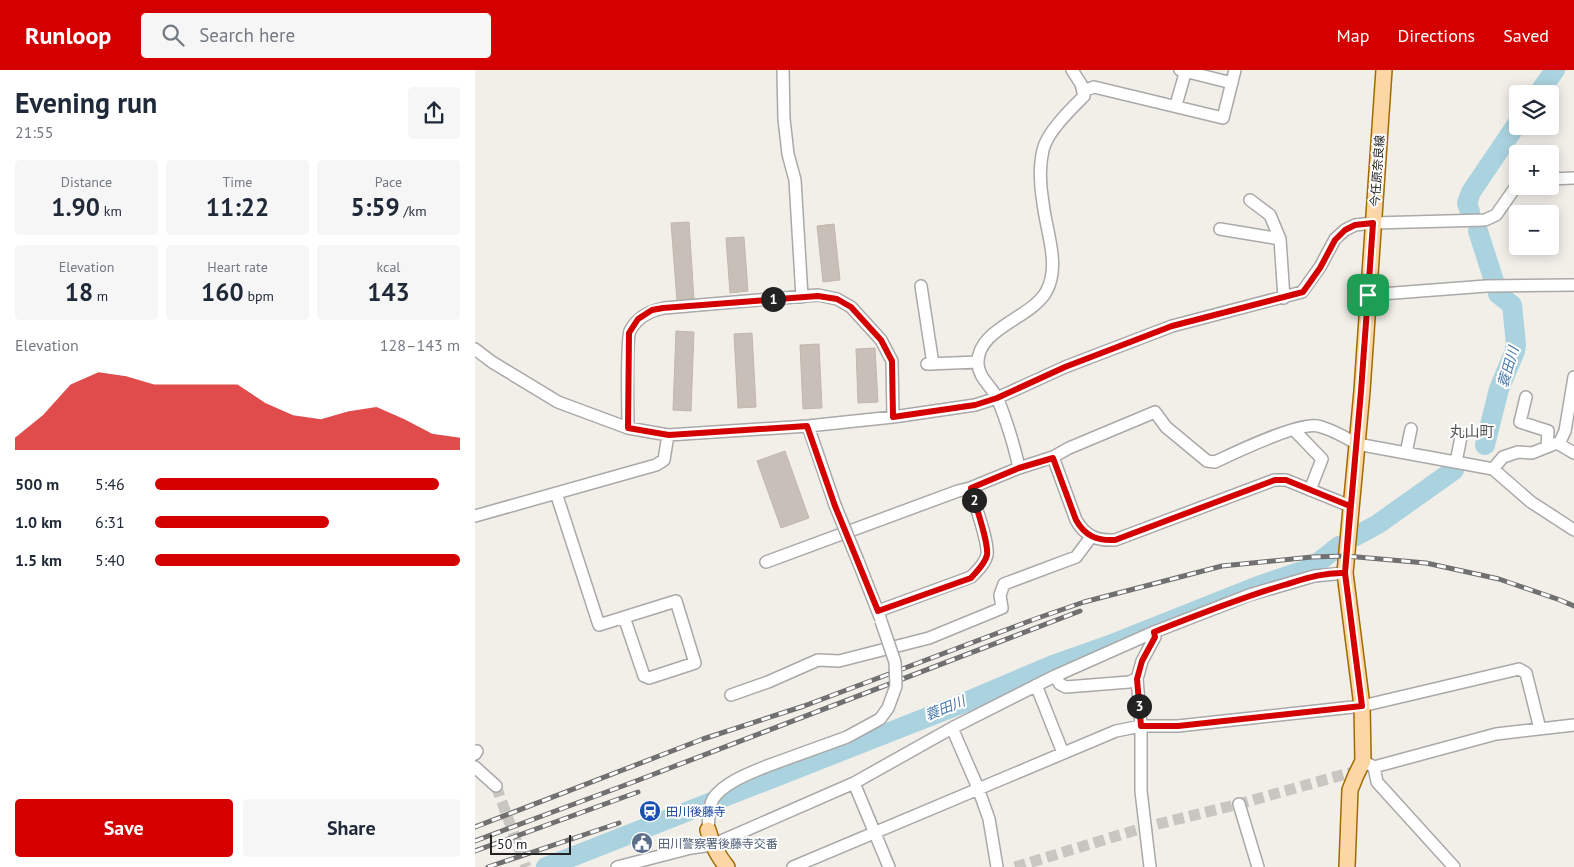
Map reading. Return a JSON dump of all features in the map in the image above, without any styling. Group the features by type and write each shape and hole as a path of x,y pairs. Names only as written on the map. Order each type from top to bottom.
{"main road":[{"name":"今任原奈良線","path":"1347,867 1350,790 1355,775 1369,764 1345,573 1357,444 1384,70"},
{"path":"708,830 712,845 727,867"}],"street":[{"path":"783,70 784,119 788,154 795,180 802,297"},
{"path":"1019,468 997,398 981,376 978,362 979,354 988,337 1027,311 1045,295 1051,283 1053,262 1041,183 1043,149 1050,135 1084,96 1081,84 1072,70"},
{"path":"1176,105 1184,70 1232,83"},
{"path":"1083,91 1094,87 1176,105 1223,118 1235,70"},
{"path":"1559,178 1574,178"},
{"path":"475,349 492,362 558,402 628,428 669,435 807,426 893,417 975,405 997,398 1065,367 1172,326 1303,292 1320,268 1335,240 1345,230 1355,225 1485,220 1496,215 1510,195"},
{"path":"1250,200 1270,215 1280,239 1284,298"},
{"path":"1220,229 1280,239"},
{"path":"1368,295 1486,286 1574,285"},
{"path":"921,286 930,364 978,362"},
{"path":"628,428 629,333 638,319 652,310 663,308 818,296 837,299 851,307 881,340 892,361 893,417"},
{"path":"1559,444 1565,432 1574,377"},
{"path":"1526,397 1520,422 1548,431 1547,447"},
{"path":"766,562 971,488 1019,468 1053,458 1069,448 1155,412 1166,427 1207,461 1215,462 1256,442 1308,426 1317,426 1357,444 1493,469 1531,502 1574,530"},
{"path":"708,830 709,812 713,799 721,790 744,776 847,737 880,719 890,704 896,686 895,662 880,616 835,506 807,426"},
{"path":"1406,453 1411,428"},
{"path":"1294,430 1322,459 1310,490"},
{"path":"475,516 655,465 664,460 669,435"},
{"path":"1456,462 1461,437"},
{"path":"1493,469 1503,457 1518,452 1532,453 1557,442 1574,453"},
{"path":"1053,458 1081,529 1091,537 1103,541 1115,540 1275,480 1286,480 1350,506"},
{"path":"880,616 971,578 981,568 987,554 971,488"},
{"path":"556,493 599,624 676,601 695,663 649,678 644,676 624,617"},
{"path":"731,695 768,682 819,660 839,661 929,638 1002,608 1000,595 1004,584 1076,557 1091,537"},
{"path":"617,867 691,848 712,845 854,784 952,728 1055,676 1154,632 1258,592 1314,576 1345,573"},
{"path":"1150,867 1141,791 1141,726 1137,679 1142,661 1155,637 1154,632"},
{"path":"793,867 1116,731 1141,726 1178,726 1362,706 1519,669 1526,673 1540,729"},
{"path":"1055,676 1060,684 1066,687 1129,682 1137,679"},
{"path":"1036,686 1063,753"},
{"path":"1454,867 1377,782 1369,764 1496,734 1574,725"},
{"path":"952,728 989,819 997,867"},
{"path":"475,767 496,786"},
{"path":"854,784 889,867"},
{"path":"1239,804 1258,867"}],"building":[{"path":"689,222 694,300 677,301 671,223"},
{"path":"834,224 840,280 823,282 817,226"},
{"path":"744,237 748,291 730,293 726,238"},
{"path":"676,331 694,332 691,411 673,410"},
{"path":"752,333 756,407 738,408 734,334"},
{"path":"819,344 822,408 803,409 800,345"},
{"path":"875,348 878,402 858,403 856,349"},
{"path":"785,451 809,518 781,528 757,461"}],"waterway":[{"name":"蓑田川","path":"1544,85 1555,70"},
{"name":"蓑田川","path":"1470,212 1467,203 1471,192 1510,135"},
{"name":"蓑田川","path":"1478,231 1494,281"},
{"name":"蓑田川","path":"1485,445 1499,389 1515,351 1516,344 1512,305 1498,294"},
{"name":"蓑田川","path":"1356,536 1378,524 1454,470"},
{"name":"蓑田川","path":"546,867 961,704 1053,665 1107,646 1258,586 1311,568 1339,546"}],"tunnel":[{"path":"1015,867 1146,827 1239,804 1349,773 1356,775"},
{"path":"496,786 526,867"}],"railway":[{"path":"475,827 703,739 804,706 1035,619 1084,602 1222,566 1312,557 1346,556 1426,563 1499,579 1574,606"},
{"path":"475,841 1080,611"},
{"path":"475,851 638,792"},
{"path":"488,867 619,823"}],"place":[{"name":"田川後藤寺","path":"650,811"},
{"name":"田川警察署後藤寺交番","path":"642,843"}],"district":[{"name":"丸山町","path":"1472,431"}],"route":[{"path":"1368,295 1345,573 1362,706 1178,726 1141,726 1137,679 1142,661 1155,637 1154,632 1249,595 1314,576 1345,573 1350,506 1286,480 1275,480 1263,484 1115,540 1103,541 1091,537 1081,529 1053,458 1019,468 971,488 987,554 981,568 971,578 878,611 835,506 807,426 669,435 628,428 629,333 638,319 652,310 663,308 818,296 837,299 851,307 881,340 892,361 893,417 975,405 997,398 1065,367 1172,326 1303,292 1320,268 1335,240 1345,230 1355,225 1373,223 1368,295"}]}
